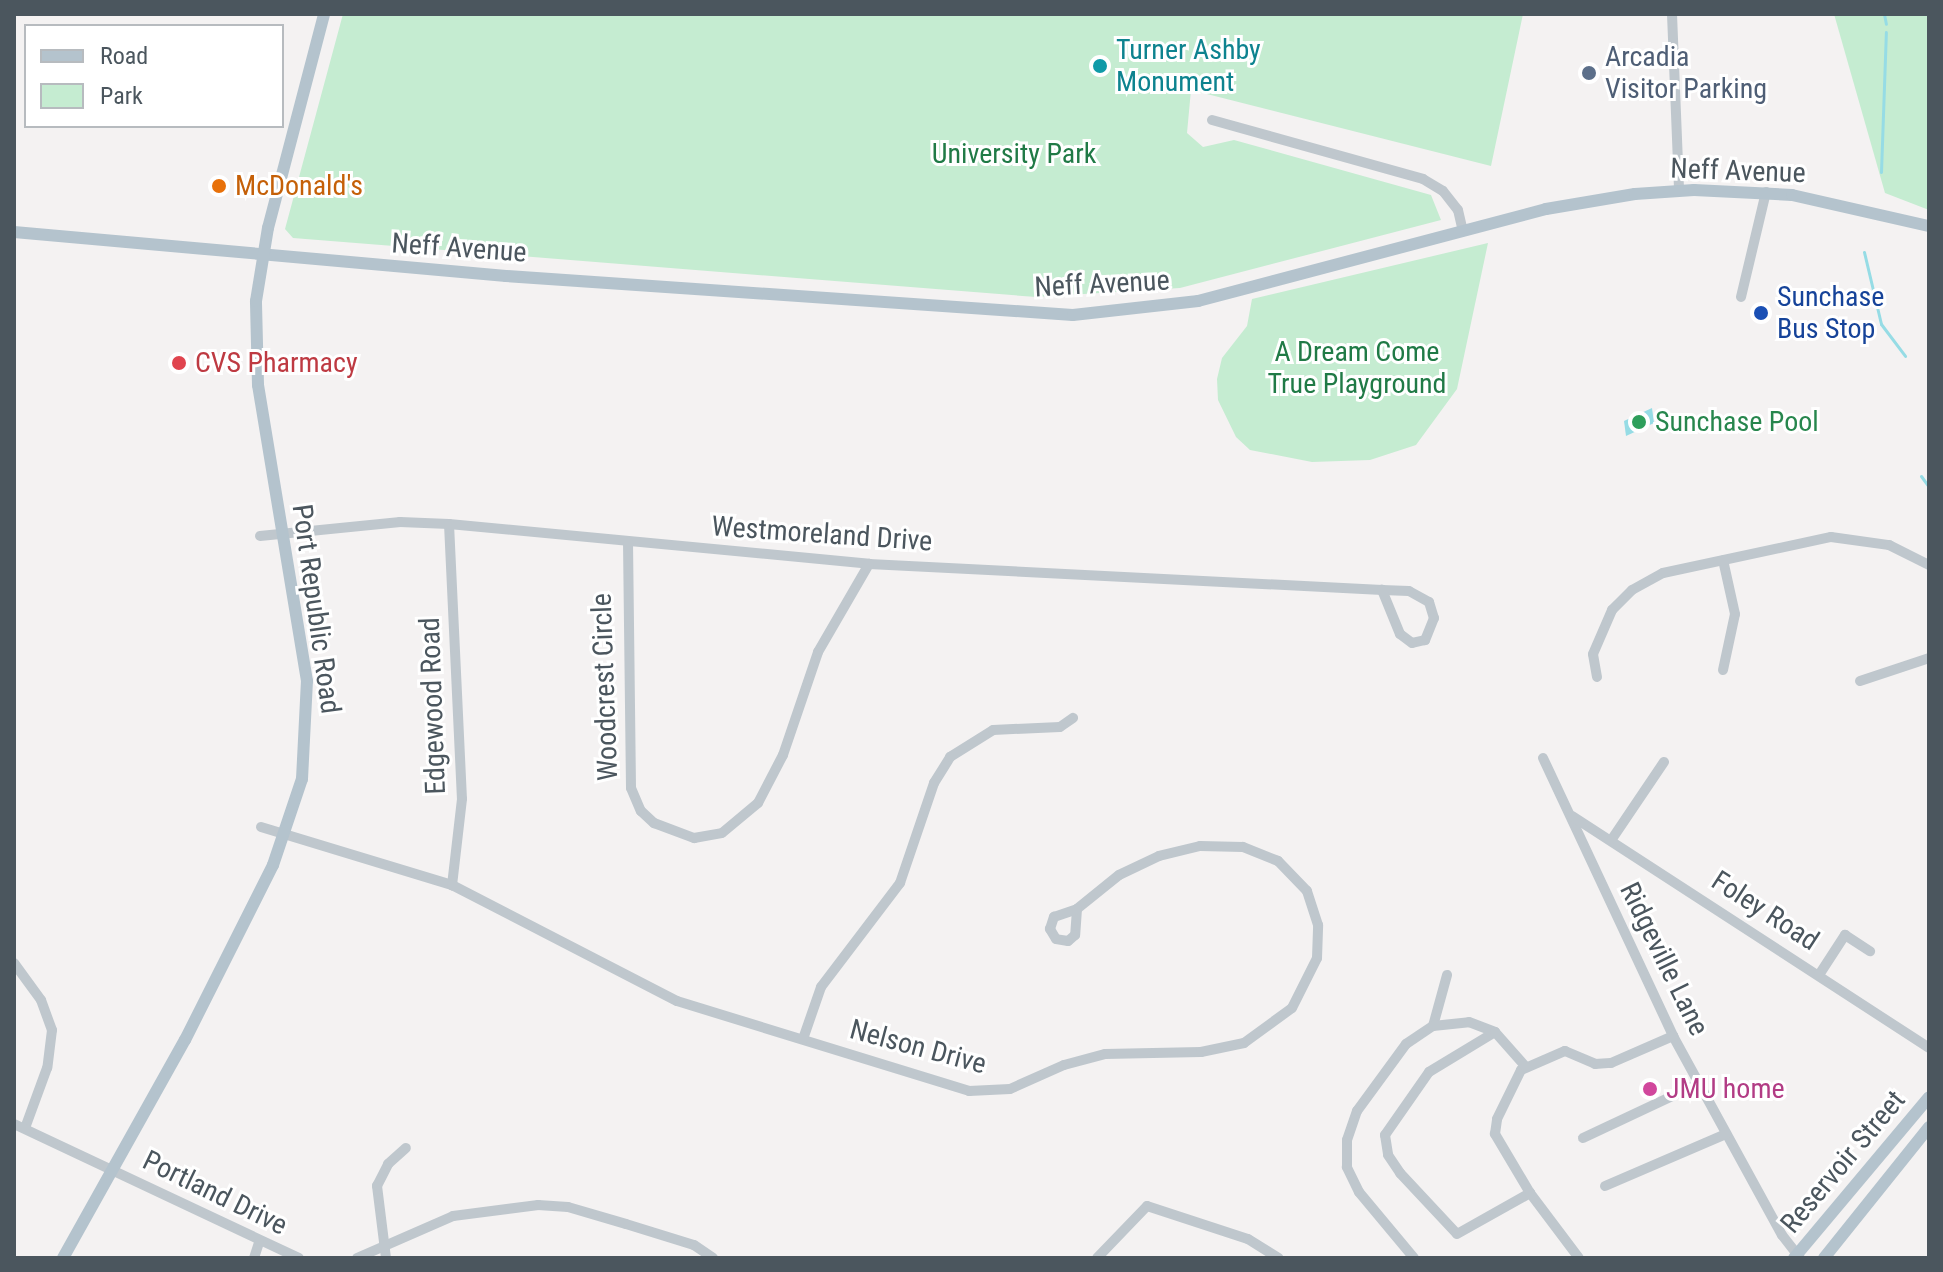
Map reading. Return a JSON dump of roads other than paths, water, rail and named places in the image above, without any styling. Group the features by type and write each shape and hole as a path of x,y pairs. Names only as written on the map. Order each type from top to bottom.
{"main road":[{"name":"Port Republic Road","path":"63,1258 185,1040 285,836 302,779 308,709 256,362 263,257 324,14"},
{"name":"Neff Avenue","path":"14,232 64,233 263,257 1073,315 1198,301 1587,200 1679,191 1766,192 1855,205 1929,226"},
{"name":"Reservoir Street","path":"1797,1257 1929,1097"},
{"name":"Reservoir Street","path":"1824,1258 1929,1127"}],"street":[{"path":"1672,14 1679,191"},
{"path":"1212,120 1423,179 1443,191 1458,210 1463,231"},
{"path":"1741,297 1766,192"},
{"name":"Westmoreland Drive","path":"260,536 400,522 449,524 869,564 1409,591 1429,602 1434,618 1422,642 1412,643 1400,634 1382,590"},
{"name":"Edgewood Road","path":"449,524 462,799 452,885"},
{"path":"1597,677 1593,654 1621,599 1663,573 1841,537 1889,545 1929,565"},
{"name":"Woodcrest Circle","path":"628,542 630,783 649,819 669,832 694,838 722,833 758,803 783,755 818,652 869,564"},
{"path":"1723,560 1735,614 1723,670"},
{"path":"1860,681 1929,658"},
{"path":"803,1039 821,987 900,883 931,789 950,757 998,728 1060,727 1073,718"},
{"name":"Ridgeville Lane","path":"1543,758 1673,1036 1797,1257"},
{"path":"1612,839 1664,762"},
{"name":"Foley Road","path":"1572,816 1612,839 1929,1048"},
{"name":"Nelson Drive","path":"261,827 452,885 653,991 950,1087 1002,1090 1097,1056 1208,1052 1250,1041 1292,1008 1317,958 1318,925 1307,891 1278,861 1240,846 1200,846 1159,856 1119,875 1077,909"},
{"path":"1819,975 1845,935 1870,951"},
{"path":"14,963 41,1000 52,1030 47,1068 20,1126"},
{"path":"1433,1026 1447,975"},
{"path":"1414,1258 1359,1192 1347,1167 1347,1140 1377,1078 1406,1044 1433,1026 1469,1022 1495,1032 1526,1067"},
{"path":"1495,1032 1429,1072 1385,1135 1388,1155 1451,1233 1488,1220 1530,1193"},
{"path":"1579,1258 1530,1193 1495,1134 1503,1106 1526,1067 1569,1051 1606,1065 1673,1036"},
{"path":"1583,1138 1698,1084"},
{"name":"Portland Drive","path":"20,1126 259,1243 299,1258"},
{"path":"1605,1186 1726,1134"},
{"path":"384,1254 377,1186 388,1164 406,1148"},
{"path":"357,1258 384,1254 460,1214 548,1205 681,1241 713,1258"},
{"path":"1097,1258 1147,1206 1248,1239 1278,1258"},
{"path":"254,1258 259,1243"}],"water":[{"name":"Sunchase Pool","path":"1652,408 1654,423 1626,436 1624,421"}],"waterway":[{"path":"1884,14 1886,24"},
{"path":"1881,172 1886,32"},
{"path":"1864,252 1881,324 1905,356"},
{"path":"1921,476 1929,487"}],"place":[{"name":"Turner Ashby Monument","path":"1100,66"},
{"name":"Arcadia Visitor Parking","path":"1589,73"},
{"name":"McDonald's","path":"219,186"},
{"name":"Sunchase Bus Stop","path":"1761,313"},
{"name":"CVS Pharmacy","path":"179,363"},
{"name":"Sunchase Pool","path":"1639,422"},
{"name":"JMU home","path":"1650,1089"}],"park label":[{"name":"University Park","path":"1014,154"},
{"name":"A Dream Come True Playground","path":"1357,368"}]}
